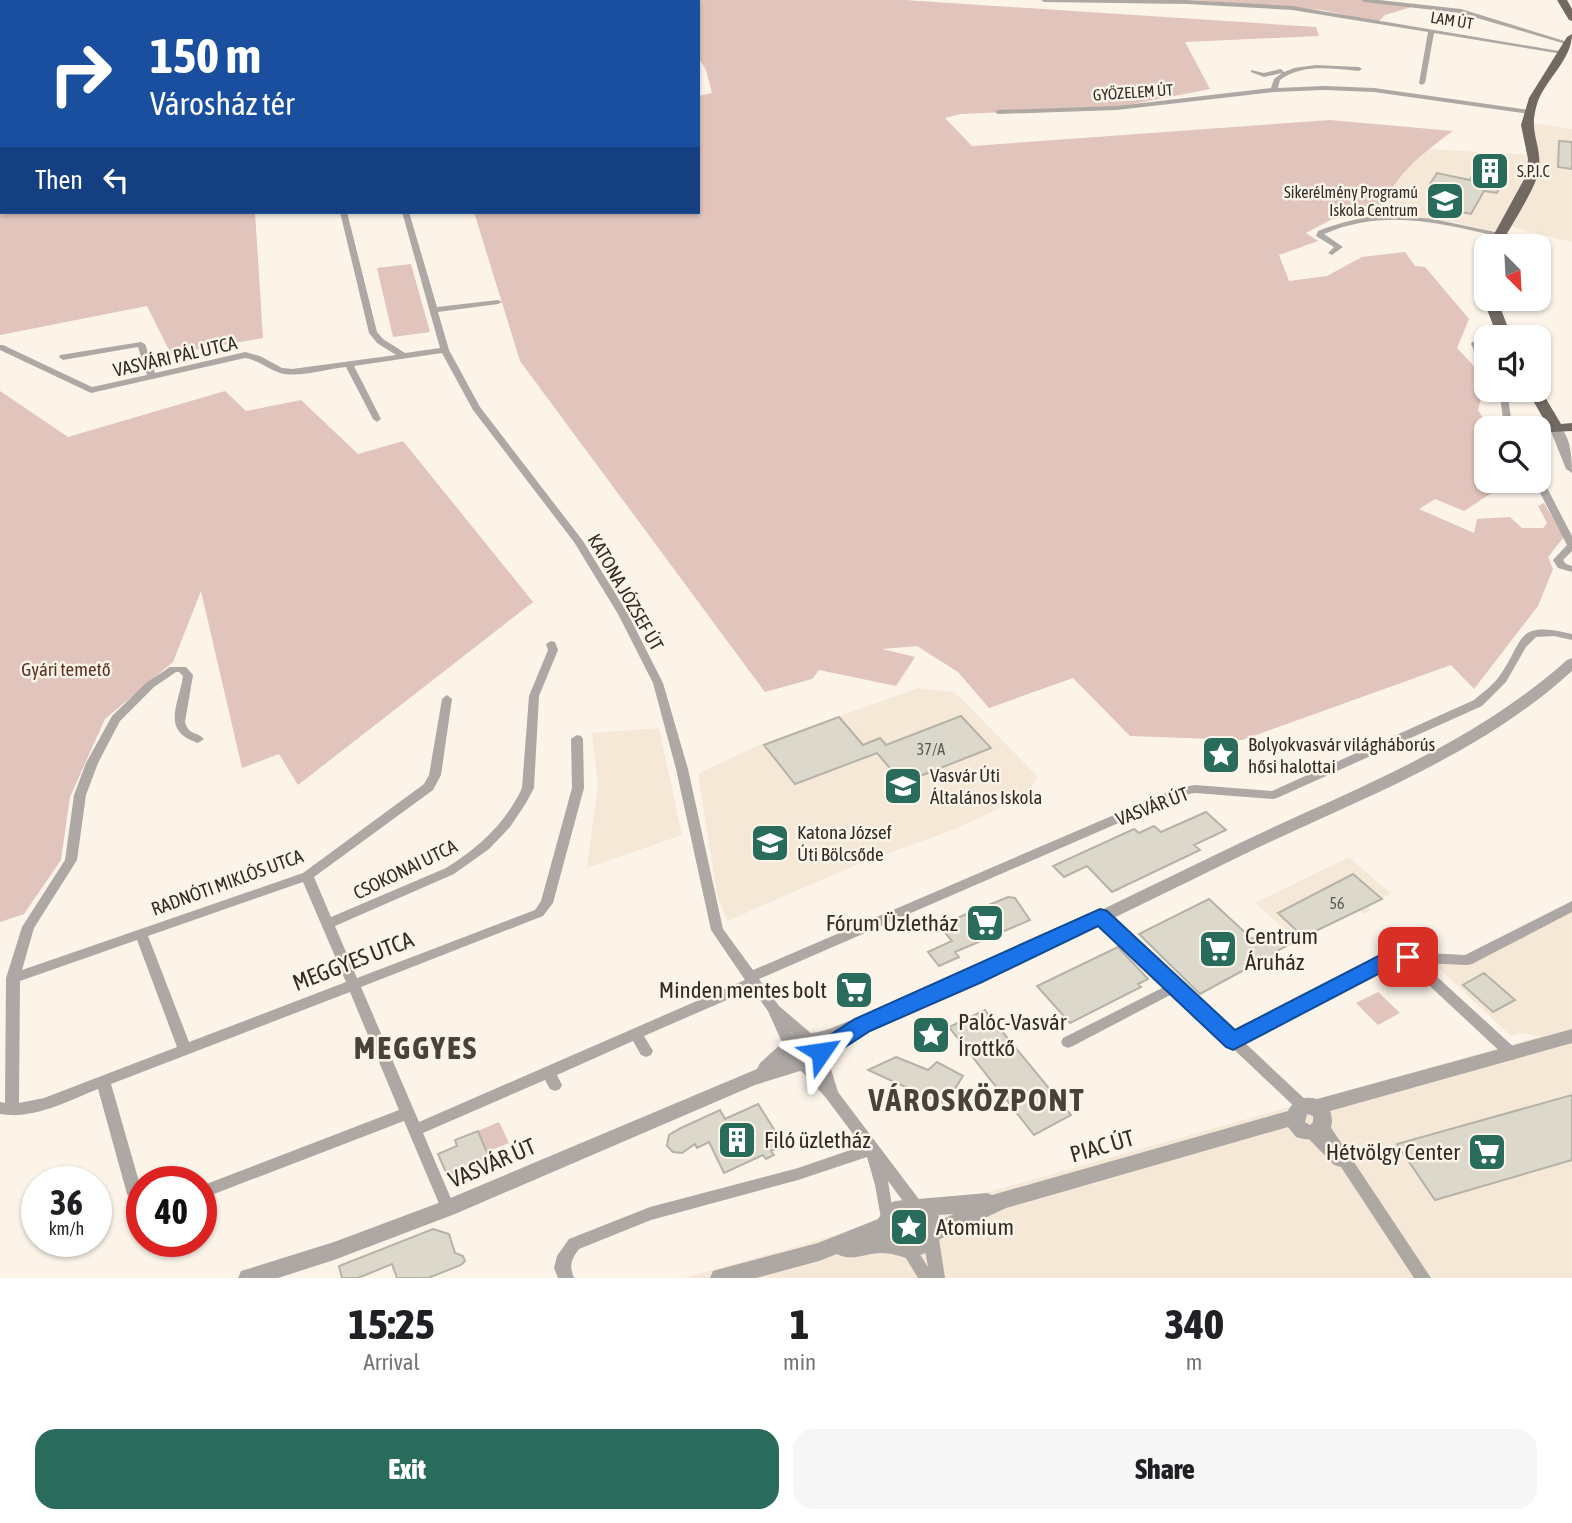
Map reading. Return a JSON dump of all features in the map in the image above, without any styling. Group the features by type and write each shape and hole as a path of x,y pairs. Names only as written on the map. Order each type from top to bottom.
{"main road":[{"path":"1562,0 1572,18"},
{"path":"1501,234 1533,174 1534,159 1527,129 1530,112 1540,86 1567,44"},
{"path":"1541,402 1556,429 1572,425"},
{"path":"1544,407 1559,420 1572,425"}],"street":[{"name":"LAM ÚT","path":"1044,0 1242,4 1323,12 1431,31 1567,44"},
{"path":"1364,0 1461,11 1567,44"},
{"path":"1422,83 1431,31"},
{"path":"1272,90 1277,79 1287,72 1306,69 1359,69"},
{"path":"1253,71 1259,75 1278,73 1268,81 1272,90"},
{"name":"GYŐZELEM ÚT","path":"998,112 1155,106 1272,90 1365,90 1530,112"},
{"path":"344,214 373,332 380,341 404,356"},
{"name":"KATONA JÓZSEF ÚT","path":"406,214 445,351 476,408 578,541 623,614 658,683 682,769 717,930 773,1008"},
{"path":"1332,253 1339,247 1320,236 1321,233 1335,226 1362,221 1406,218 1494,234"},
{"path":"433,310 498,302"},
{"path":"63,357 141,344 152,376"},
{"name":"VASVÁRI PÁL UTCA","path":"0,347 88,390 244,355 257,358 273,369 284,372 445,351"},
{"path":"349,364 377,419"},
{"path":"1556,429 1572,469"},
{"path":"1545,493 1572,545 1558,560 1562,566 1572,569"},
{"name":"VASVÁR ÚT","path":"414,1131 636,1034 723,1004 752,980 1181,791 1195,789 1273,795 1478,703 1502,680 1518,646 1529,636 1545,632 1572,637"},
{"name":"CSOKONAI UTCA","path":"328,924 467,862 501,828 523,799 527,788 534,696 553,650 551,645"},
{"path":"794,1056 798,1039 816,1047 975,976 1485,730 1514,711 1572,663"},
{"name":"MEGGYES UTCA","path":"198,739 190,738 181,730 178,717 188,689 188,675 182,669 174,669 150,685 116,719 92,763 80,795 71,860 28,927 13,978 6,1109 45,1104 542,910 578,788 577,739"},
{"name":"RADNÓTI MIKLÓS UTCA","path":"13,978 307,876 429,787 435,775 446,699"},
{"path":"307,876 448,1208"},
{"path":"1233,1041 1395,957 1467,960 1572,906"},
{"path":"1100,916 1269,1075 1308,1118 1358,1181 1423,1278"},
{"path":"141,934 185,1049"},
{"path":"1408,957 1512,1054"},
{"path":"1068,1042 1175,987"},
{"path":"773,1008 816,1047 830,1091"},
{"path":"773,1008 794,1056 830,1091 870,1150 932,1220 937,1278"},
{"path":"636,1034 646,1051"},
{"name":"PIAC ÚT","path":"1002,1200 1216,1139 1308,1118 1373,1091 1572,1036"},
{"path":"794,1056 813,1063 816,1047"},
{"name":"VASVÁR ÚT","path":"248,1278 334,1251 448,1208 750,1079 794,1056"},
{"path":"548,1072 555,1086"},
{"path":"103,1081 126,1166"},
{"path":"217,1187 407,1114"},
{"path":"870,1150 882,1185 888,1237 903,1248 926,1278"},
{"path":"566,1278 562,1268 565,1256 575,1244 650,1214 701,1203 870,1150"},
{"path":"819,1252 886,1222 895,1209 1002,1200"},
{"path":"720,1278 819,1252 882,1244 922,1248 932,1236 1002,1200"}],"shaded area":[{"path":"1533,123 1572,129 1572,242 1551,237 1551,234 1512,227 1507,234 1453,222 1377,215 1390,187 1427,149 1534,155"},
{"name":"Vasvár Úti Általános Iskola","path":"918,688 955,692 1038,777 1025,796 958,828 851,867 727,921 717,895 698,774 756,746"},
{"path":"659,728 682,835 587,868 598,784 592,733"},
{"path":"1349,857 1391,894 1367,906 1371,910 1363,914 1357,910 1297,940 1255,903"},
{"path":"1572,906 1572,1278 684,1278 1541,1036 1519,1033 1511,1036 1428,958 1467,960"}],"green space":[{"path":"700,0 905,0 1316,27 1319,36 1185,42 1210,89 1118,107 961,114 945,118 972,146 1330,120 1453,131 1409,168 1391,189 1377,215 1332,219 1306,233 1318,241 1279,255 1289,281 1327,276 1362,257 1405,252 1415,266 1425,267 1469,319 1457,348 1474,366 1474,402 1480,402 1478,410 1482,416 1474,416 1474,493 1492,493 1464,511 1435,499 1419,509 1474,533 1477,519 1510,517 1522,528 1543,528 1547,523 1538,506 1544,503 1564,537 1548,557 1553,569 1538,606 1474,689 1451,665 1242,740 1130,736 1073,678 989,708 958,672 917,646 882,649 915,657 896,686 819,670 812,679 765,692 520,361 475,214 700,214 700,96 712,93 706,70 700,60"},
{"path":"1192,0 1365,0 1415,6 1385,15 1378,22 1322,10"},
{"path":"0,214 255,214 263,338 171,354 147,306 0,335"},
{"path":"411,264 430,332 393,337 377,268"},
{"name":"Gyári temető","path":"0,391 68,437 225,391 246,411 301,400 358,454 403,441 533,602 298,785 279,754 242,768 201,591 173,662 105,719 70,797 61,860 24,914 0,922"},
{"path":"1378,992 1400,1013 1378,1025 1356,1003"},
{"path":"499,1122 509,1143 486,1152 478,1131"}],"building":[{"path":"1559,141 1572,142 1572,169 1558,167"},
{"name":"Sikerélmény Programú Iskola Centrum","path":"1477,166 1506,171 1497,193 1484,191 1471,214 1451,210 1462,191 1430,184 1437,173 1470,180"},
{"name":"Vasvár Úti Általános Iskola","path":"961,716 991,748 915,778 912,775 900,780 877,753 795,784 764,745 839,717 863,745 880,738 886,745"},
{"path":"1206,812 1226,830 1194,845 1200,850 1112,892 1087,866 1064,877 1053,866 1134,829 1139,833 1154,826 1161,832"},
{"name":"Centrum Áruház","path":"1353,874 1382,899 1295,941 1274,953 1278,957 1268,962 1264,959 1200,994 1139,934 1209,899 1252,939 1256,936 1267,946 1296,930 1278,913"},
{"name":"Fórum Üzletház","path":"1008,897 1015,898 1030,920 955,952 959,957 939,966 928,952 952,941 942,929 947,927 945,923"},
{"path":"1118,947 1148,979 1138,984 1141,987 1070,1023 1037,986"},
{"path":"1484,973 1515,1000 1493,1012 1463,985"},
{"path":"985,1010 1071,1115 1034,1135 949,1027"},
{"path":"896,1057 928,1070 937,1062 963,1076 945,1105 868,1070"},
{"name":"Hétvölgy Center","path":"1572,1095 1572,1160 1435,1200 1397,1144"},
{"name":"Filó üzletház","path":"758,1104 784,1145 771,1151 774,1155 766,1159 763,1155 724,1173 709,1142 697,1148 695,1144 682,1153 673,1152 667,1146 669,1135 720,1110 725,1119"},
{"path":"478,1131 490,1160 460,1177 458,1171 447,1175 438,1154 457,1146 455,1140"},
{"path":"433,1229 449,1234 455,1253 463,1256 465,1261 461,1265 428,1278 397,1278 392,1264 358,1278 342,1278 339,1266"}],"place":[{"name":"S.P.I.C","path":"1490,171"},
{"name":"Sikerélmény Programú Iskola Centrum","path":"1445,201"},
{"name":"Bolyokvasvár világháborús hősi halottai","path":"1221,755"},
{"name":"Vasvár Úti Általános Iskola","path":"903,786"},
{"name":"Katona József Úti Bölcsőde","path":"770,843"},
{"name":"Fórum Üzletház","path":"985,923"},
{"name":"Centrum Áruház","path":"1218,949"},
{"name":"Minden mentes bolt","path":"854,990"},
{"name":"Palóc-Vasvár Írottkő","path":"931,1035"},
{"name":"Filó üzletház","path":"737,1140"},
{"name":"Hétvölgy Center","path":"1487,1152"},
{"name":"Atomium","path":"909,1227"}],"district":[{"name":"MEGGYES","path":"416,1048"},
{"name":"VÁROSKÖZPONT","path":"977,1100"}],"route":[{"path":"821,1052 863,1025 975,976 1100,916 1233,1041 1395,957 1408,957"}]}
